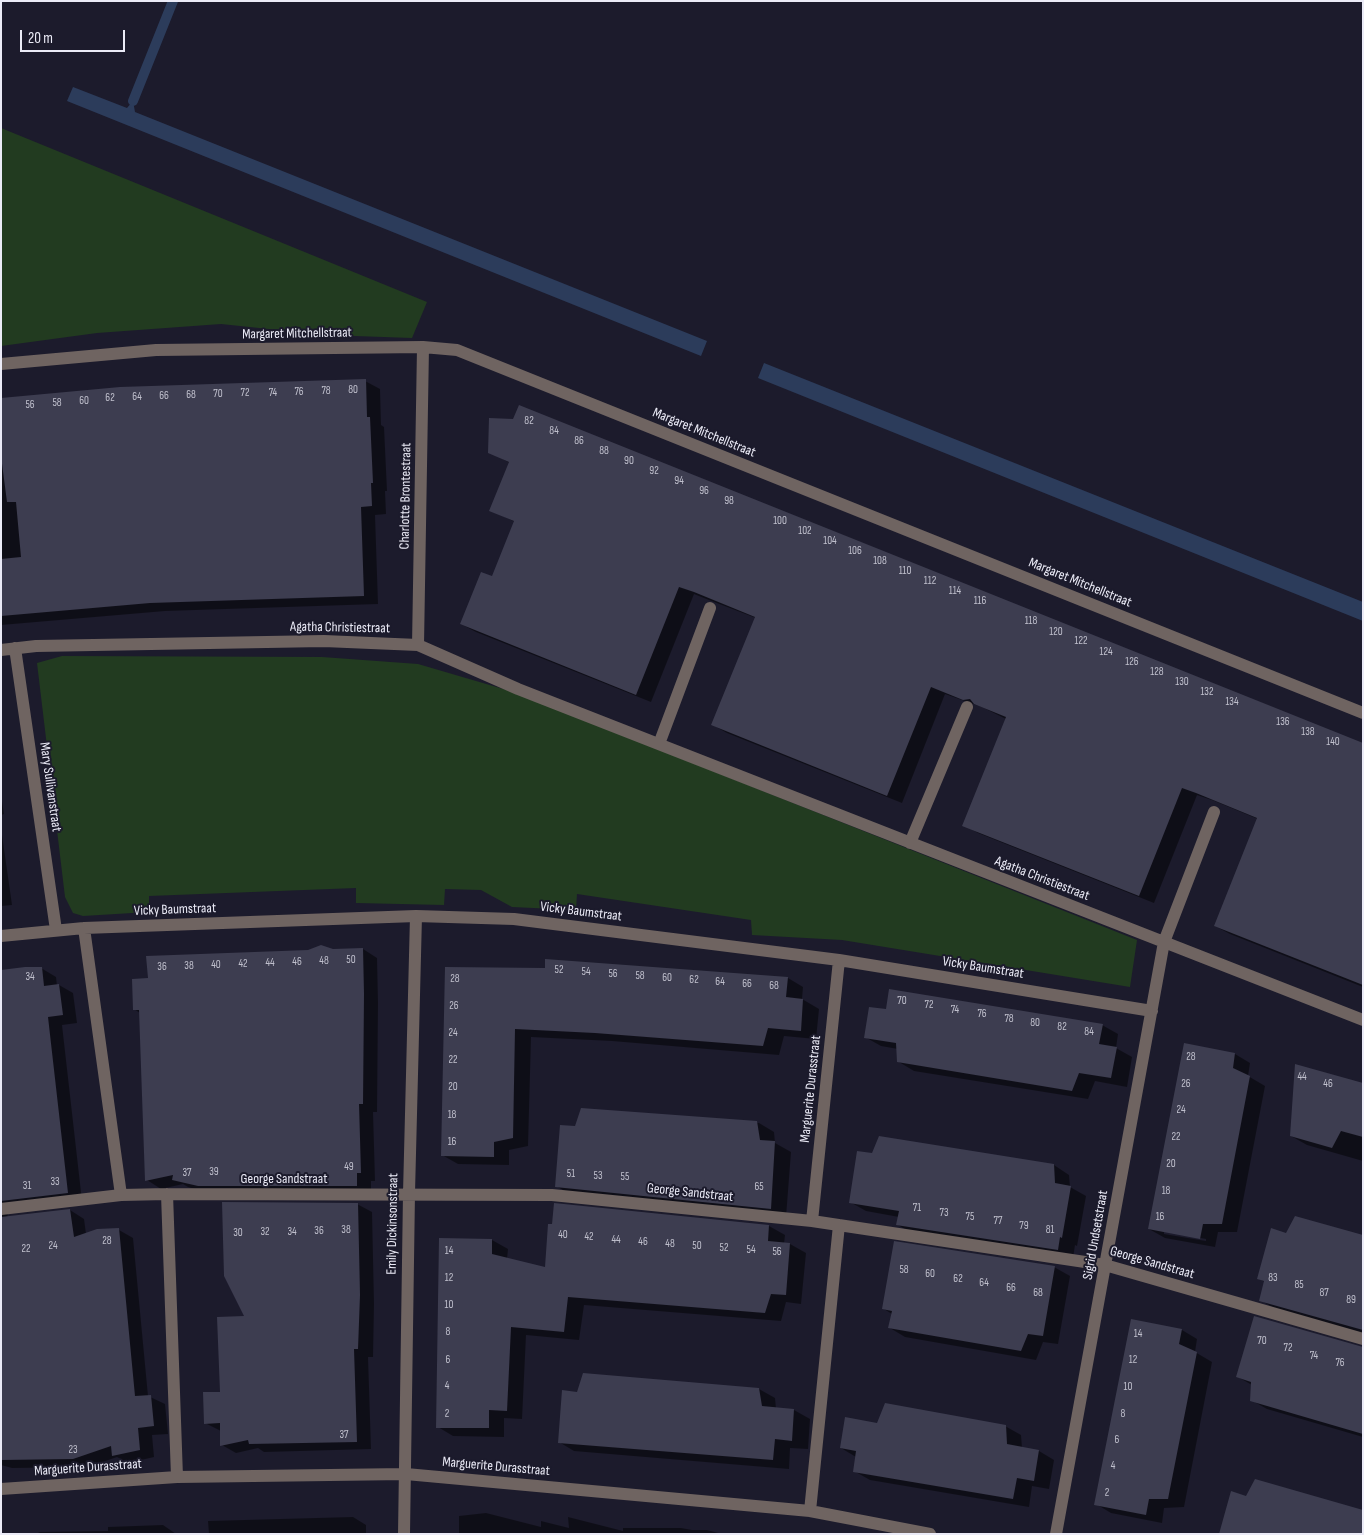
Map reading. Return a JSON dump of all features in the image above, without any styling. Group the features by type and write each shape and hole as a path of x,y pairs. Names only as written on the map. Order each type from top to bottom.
{"street":[{"name":"Margaret Mitchellstraat","path":"1,364 156,350 423,347 457,350 1363,713"},
{"name":"Charlotte Brontestraat","path":"418,645 423,347"},
{"path":"659,744 710,608"},
{"name":"Agatha Christiestraat","path":"1,650 46,645 324,641 418,645 518,689 1363,1020"},
{"name":"Mary Sullivanstraat","path":"15,648 56,930"},
{"path":"910,842 967,706"},
{"path":"1164,942 1214,812"},
{"name":"Vicky Baumstraat","path":"1,936 84,928 416,916 514,919 839,960 1152,1011"},
{"name":"Emily Dickinsonstraat","path":"404,1534 408,1193 416,916"},
{"path":"84,928 121,1195"},
{"name":"Sigrid Undsetstraat","path":"1056,1534 1164,942"},
{"name":"Marguerite Durasstraat","path":"812,1221 839,960"},
{"name":"George Sandstraat","path":"1,1210 121,1195 408,1193 552,1195 812,1221 1105,1265 1363,1339"},
{"path":"167,1194 177,1477"},
{"path":"810,1511 839,1225"},
{"name":"Marguerite Durasstraat","path":"1,1489 177,1477 406,1474 810,1511 930,1534"}],"green space":[{"path":"1,128 427,302 412,338 326,335 221,324 97,333 1,346"},
{"path":"62,656 322,657 418,664 517,693 1137,940 1130,987 842,940 752,935 751,920 577,894 576,910 512,907 481,890 445,889 444,905 356,903 356,888 149,896 149,912 83,916 73,913 65,897 37,663"}],"water":[{"path":"73,87 127,108 133,101 135,112 707,341 701,356 67,101"},
{"path":"764,363 1363,602 1363,621 758,378"}],"building":[{"path":"366,379 367,417 370,417 373,483 371,483 372,506 361,507 364,596 150,603 1,616 1,559 21,557 16,502 7,502 1,456 1,398 120,387"},
{"path":"519,405 1363,743 1363,985 1214,926 1257,818 1196,793 1182,788 1139,896 962,826 1006,717 974,704 970,699 963,700 931,687 887,796 711,725 755,617 694,592 679,587 636,695 460,624 481,572 492,576 514,521 489,511 509,462 488,453 489,418 513,419"},
{"path":"321,945 333,949 363,948 363,1104 359,1104 361,1173 357,1173 357,1186 198,1186 172,1180 173,1175 145,1181 139,1010 133,1010 132,979 148,978 146,956 308,950"},
{"path":"545,959 788,977 786,997 803,999 801,1031 768,1028 763,1046 515,1029 513,1138 494,1142 494,1157 441,1156 445,967 545,968"},
{"path":"42,967 44,986 59,984 63,1015 48,1017 68,1193 1,1201 1,970"},
{"path":"889,989 1103,1024 1099,1044 1117,1047 1111,1078 1079,1073 1072,1091 897,1062 896,1043 864,1038 869,1007 886,1009"},
{"path":"1184,1043 1235,1053 1233,1068 1250,1076 1222,1224 1203,1224 1200,1239 1148,1229"},
{"path":"1295,1064 1363,1083 1363,1137 1341,1131 1332,1148 1290,1136"},
{"path":"581,1108 757,1121 760,1140 775,1141 771,1209 555,1187 560,1125 575,1126"},
{"path":"879,1136 1054,1164 1055,1183 1071,1186 1062,1238 1060,1237 1058,1250 896,1225 899,1211 849,1203 857,1151 872,1153"},
{"path":"222,1202 358,1203 360,1295 358,1349 354,1349 357,1442 249,1444 248,1440 220,1446 220,1423 204,1424 203,1392 220,1392 217,1317 244,1316 224,1276"},
{"path":"554,1203 769,1225 768,1241 790,1243 786,1295 771,1294 765,1313 568,1297 564,1332 511,1327 507,1411 489,1410 489,1428 436,1428 439,1238 492,1239 492,1254 545,1267 548,1224 552,1224"},
{"path":"70,1209 74,1237 97,1229 119,1228 135,1396 151,1395 154,1426 138,1428 140,1450 112,1456 111,1446 73,1459 1,1460 1,1217"},
{"path":"1295,1216 1363,1235 1363,1330 1259,1301 1264,1281 1257,1279 1271,1228 1286,1233"},
{"path":"894,1241 1055,1266 1043,1336 1028,1334 1021,1351 888,1328 892,1311 882,1309"},
{"path":"1254,1316 1363,1347 1363,1434 1250,1401 1251,1382 1236,1377"},
{"path":"1131,1319 1182,1329 1179,1344 1197,1352 1168,1499 1149,1499 1146,1515 1094,1505"},
{"path":"583,1373 759,1388 762,1406 794,1409 792,1441 775,1439 773,1460 558,1443 562,1390 577,1392"},
{"path":"885,1403 1006,1425 1007,1444 1039,1450 1034,1481 1017,1478 1013,1499 853,1472 856,1451 840,1448 845,1417 877,1423"},
{"path":"1255,1479 1363,1510 1363,1534 1219,1534 1231,1491 1246,1496"}],"waterway":[{"path":"133,101 173,1"}]}
